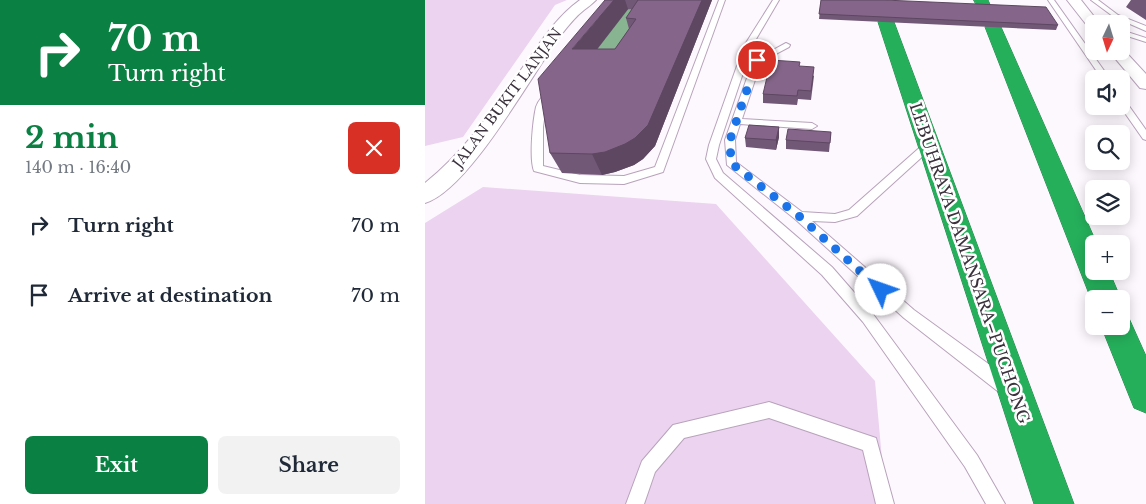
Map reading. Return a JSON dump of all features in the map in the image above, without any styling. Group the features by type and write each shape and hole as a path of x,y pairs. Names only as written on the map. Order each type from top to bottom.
{"highway":[{"name":"LEBUHRAYA DAMANSARA–PUCHONG","path":"887,22 1053,504"},
{"path":"993,27 1085,248"},
{"path":"1121,335 1146,396"}],"street":[{"name":"JALAN BUKIT LANJAN","path":"425,195 461,162 508,101 553,37 573,14 589,0"},
{"path":"1073,0 1086,15"},
{"path":"1125,60 1146,84"}],"lane":[{"path":"558,83 541,105 538,127 538,168 579,179 624,180 659,169 722,0"},
{"path":"776,0 748,46 711,159 719,174 827,271 868,318 971,461 996,504"},
{"path":"1051,0 1100,70"},
{"path":"1094,0 1116,16 1146,29"},
{"path":"1130,35 1146,40"},
{"path":"786,45 757,60 730,140 731,163 799,216 909,314 1015,393"},
{"path":"1130,114 1146,137"},
{"path":"736,120 812,126"},
{"path":"799,216 835,218 853,213 930,144"},
{"path":"635,504 648,467 679,431 769,410 870,444 885,504"}],"shaded area":[{"path":"425,0 567,0 555,5 463,137 425,146"},
{"path":"628,9 638,10 641,39 581,70"},
{"path":"483,187 716,204 875,381 886,504 425,504 425,223"}],"building":[{"path":"605,0 614,0 572,49 615,49 636,19 626,18 638,0 702,0 648,125 635,138 605,152 592,154 550,153 538,79"},
{"path":"821,0 884,0 1046,7 1058,25 819,14"},
{"path":"771,60 800,62 799,66 814,67 811,91 798,90 797,96 763,94"},
{"path":"749,125 779,127 776,140 745,138"},
{"path":"788,129 831,132 830,143 786,140"}],"route":[{"path":"757,60 730,140 731,163 799,216 881,290"}]}
